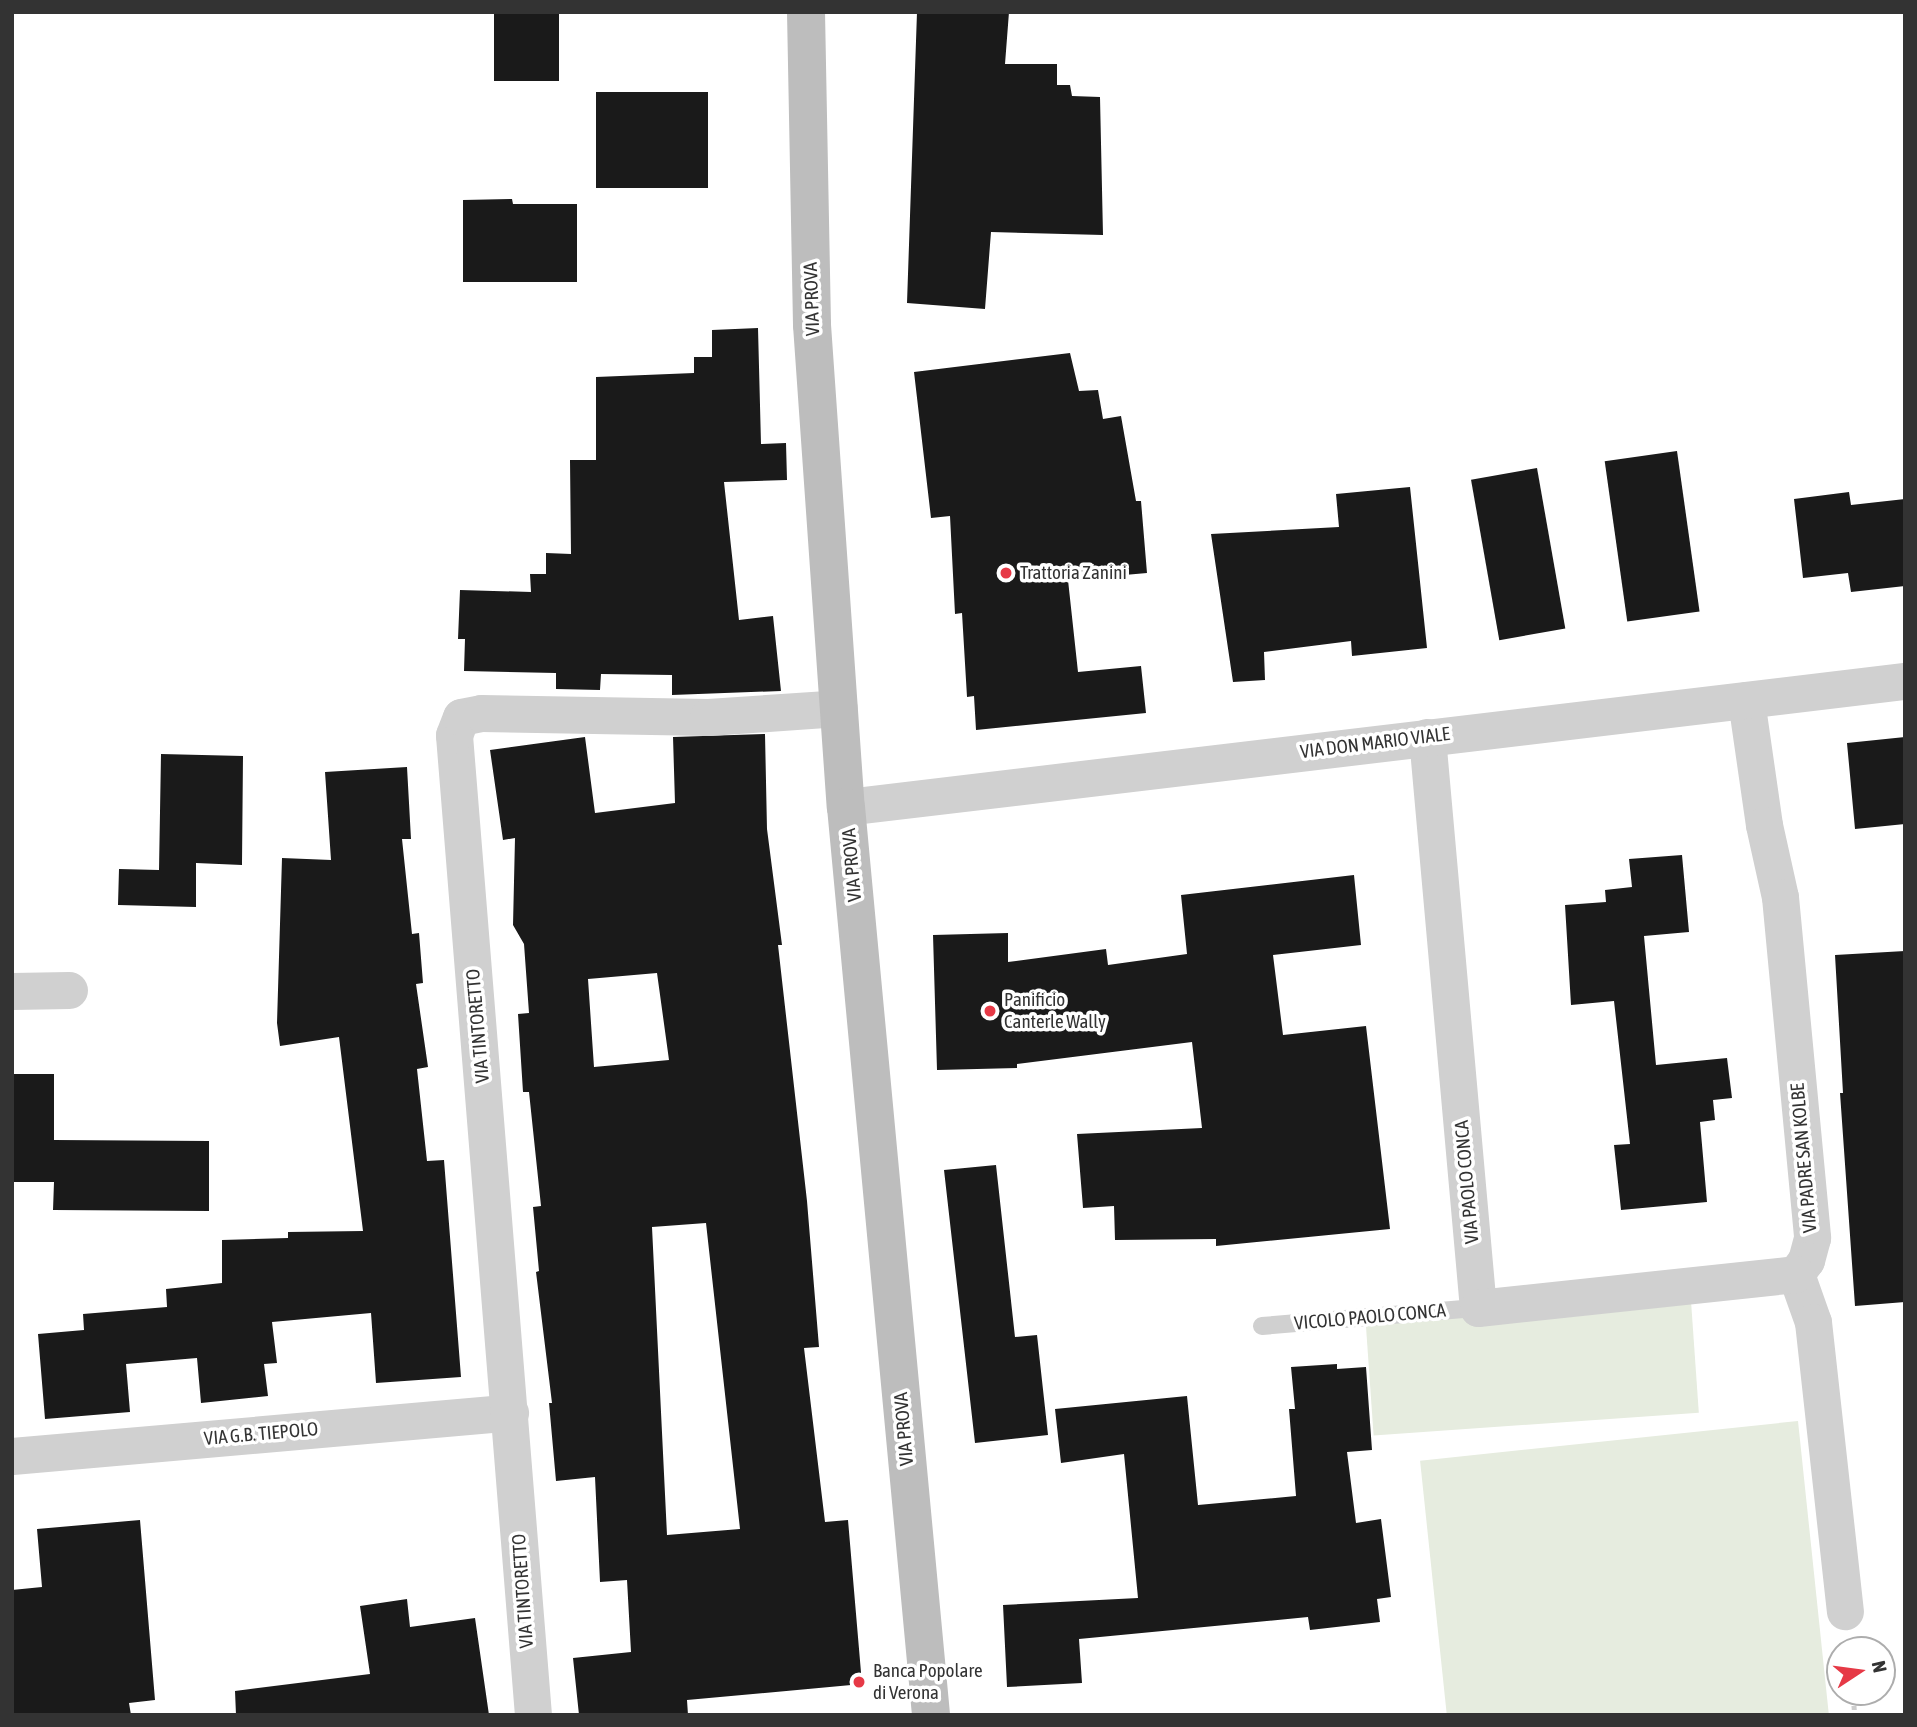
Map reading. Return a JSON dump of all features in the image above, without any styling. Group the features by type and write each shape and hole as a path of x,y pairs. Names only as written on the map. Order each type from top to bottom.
{"main road":[{"name":"VIA PROVA","path":"806,12 812,325 846,807 931,1715"}],"street":[{"name":"VIA DON MARIO VIALE","path":"846,807 1905,681"},
{"name":"VIA PADRE SAN KOLBE","path":"1746,700 1765,825 1780,897 1812,1238 1806,1260 1796,1274"},
{"name":"VIA TINTORETTO","path":"533,1715 454,735 461,717 481,713 708,717 839,708"},
{"name":"VIA PAOLO CONCA","path":"1427,737 1478,1308"},
{"path":"12,990 69,990"},
{"path":"1478,1308 1796,1274 1813,1322 1845,1611"},
{"name":"VIA G.B. TIEPOLO","path":"12,1455 510,1412"}],"lane":[{"name":"VICOLO PAOLO CONCA","path":"1262,1326 1478,1308"}],"shaded area":[{"path":"1691,1301 1699,1413 1374,1435 1366,1324"},
{"path":"1798,1421 1829,1715 1447,1715 1420,1461"}],"building":[{"path":"494,12 559,12 559,81 494,81"},
{"path":"917,12 1009,12 1005,64 1057,64 1057,85 1070,85 1072,96 1100,97 1103,235 991,232 985,309 907,303"},
{"path":"596,92 708,92 708,188 596,188"},
{"path":"512,199 513,204 577,204 577,282 463,282 463,200"},
{"path":"758,328 761,444 786,443 787,480 724,482 739,620 773,616 781,691 672,695 672,675 601,674 600,690 556,689 556,673 464,671 465,639 458,639 460,590 531,592 530,574 546,574 546,553 571,554 570,460 596,460 596,377 694,373 694,357 712,357 712,330"},
{"path":"1070,353 1079,391 1098,390 1103,419 1121,416 1136,501 1141,501 1147,573 1068,580 1078,672 1141,666 1146,713 976,730 974,696 967,697 962,613 955,614 950,516 931,518 914,372"},
{"path":"1677,451 1700,611 1627,622 1605,461"},
{"path":"1537,468 1565,629 1499,640 1471,480"},
{"path":"1410,487 1427,648 1352,656 1351,641 1264,652 1265,680 1233,682 1211,534 1339,527 1336,494"},
{"path":"1849,492 1851,505 1905,499 1905,586 1851,592 1848,573 1803,578 1794,499"},
{"path":"765,734 767,829 782,945 778,945 807,1201 819,1347 804,1348 825,1522 848,1520 862,1684 687,1700 688,1715 579,1715 573,1658 631,1652 627,1580 600,1582 595,1477 556,1481 549,1403 552,1403 536,1272 539,1271 533,1207 541,1206 529,1092 523,1092 518,1014 529,1013 524,944 513,925 515,838 503,840 490,750 585,737 595,813 675,803 673,737","holes":["657,973 669,1060 594,1067 588,979","706,1223 740,1529 667,1535 652,1227"]},
{"path":"1905,737 1905,824 1855,829 1847,743"},
{"path":"161,754 243,756 242,865 196,863 196,907 118,905 119,869 159,870"},
{"path":"407,767 411,839 402,839 412,934 419,933 423,983 416,984 428,1067 417,1069 427,1161 444,1160 461,1377 376,1383 371,1313 272,1322 277,1363 264,1364 268,1396 201,1403 197,1358 126,1364 130,1412 45,1419 38,1334 84,1330 83,1314 167,1307 166,1289 222,1283 222,1240 288,1238 288,1232 363,1231 339,1037 280,1046 277,1023 282,858 331,860 325,772"},
{"path":"1682,855 1689,932 1644,936 1656,1065 1727,1058 1732,1098 1713,1100 1715,1120 1700,1122 1707,1202 1621,1210 1614,1145 1630,1144 1614,1001 1571,1005 1565,905 1606,902 1605,890 1632,887 1629,859"},
{"path":"1354,875 1361,945 1273,955 1283,1035 1366,1026 1390,1229 1216,1246 1216,1239 1115,1240 1114,1206 1083,1208 1077,1134 1202,1128 1192,1042 1017,1064 1017,1068 937,1070 933,935 1008,933 1008,962 1106,949 1108,965 1187,954 1181,895"},
{"path":"1905,951 1905,1302 1855,1306 1840,1093 1843,1093 1835,955"},
{"path":"12,1074 54,1074 54,1140 209,1141 209,1211 53,1210 54,1182 12,1182"},
{"path":"996,1165 1015,1337 1037,1335 1048,1435 975,1443 944,1170"},
{"path":"1337,1364 1337,1369 1366,1367 1372,1450 1347,1452 1356,1523 1381,1519 1391,1597 1377,1599 1380,1622 1310,1630 1308,1617 1079,1639 1082,1683 1007,1687 1003,1605 1138,1598 1124,1454 1061,1463 1055,1409 1187,1396 1198,1505 1296,1496 1289,1409 1295,1409 1291,1367"},
{"path":"140,1520 155,1700 129,1703 131,1715 12,1715 12,1590 42,1587 37,1529"},
{"path":"407,1599 410,1627 475,1618 489,1715 236,1715 235,1691 370,1674 360,1606"}],"place":[{"name":"Trattoria Zanini","path":"1006,573"},
{"name":"Panificio Canterle Wally","path":"990,1011"},
{"name":"Banca Popolare di Verona","path":"859,1682"}]}
